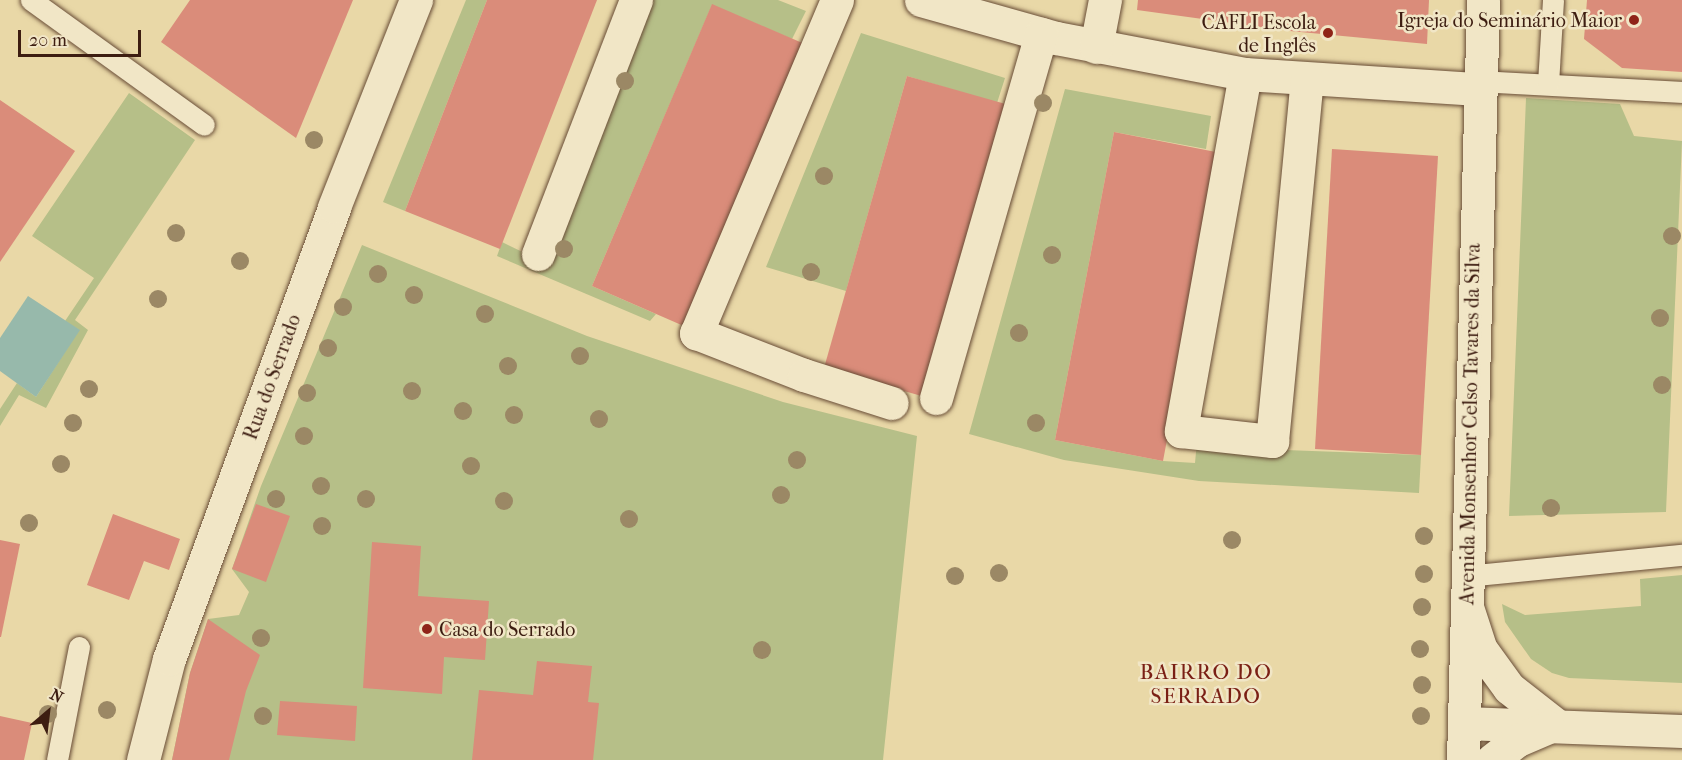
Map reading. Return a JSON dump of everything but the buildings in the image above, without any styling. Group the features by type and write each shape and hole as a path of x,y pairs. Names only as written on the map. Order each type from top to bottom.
{"street":[{"name":"Rua do Serrado","path":"143,760 173,648 334,207 416,0"},
{"path":"538,254 636,0"},
{"path":"837,0 696,333 804,375 892,403"},
{"path":"921,0 1096,47 1245,74 1307,80 1479,85"},
{"path":"1096,47 1105,0"},
{"name":"Avenida Monsenhor Celso Tavares da Silva","path":"1463,760 1483,0"},
{"path":"936,398 1041,34"},
{"path":"1245,74 1181,431 1272,441 1307,80"},
{"path":"1466,588 1480,648 1498,674 1523,703 1555,724"},
{"path":"1464,723 1555,724 1682,731"},
{"path":"1492,760 1518,740 1555,724"}],"lane":[{"path":"32,0 204,125"},
{"path":"1548,84 1553,0"},
{"path":"1479,85 1548,84 1682,92"},
{"path":"1466,588 1682,555"},
{"path":"57,760 79,646"}],"green space":[{"path":"466,0 487,0 405,211 383,202"},
{"path":"653,0 778,0 806,11 792,39 712,5 592,286 656,314 650,321 497,256 502,242 541,261"},
{"path":"861,33 1005,78 997,103 907,76 846,291 766,267"},
{"path":"1065,89 1211,116 1206,149 1114,132 1055,440 1163,461 1195,463 1197,441 1285,450 1421,455 1419,493 1199,481 1064,460 969,434"},
{"path":"129,93 195,140 75,320 88,330 46,408 19,395 0,426 0,409 17,383 36,397 79,330 65,321 94,278 32,236"},
{"path":"1526,98 1620,104 1634,136 1682,141 1666,512 1509,516"},
{"path":"362,245 587,336 783,402 917,436 883,760 172,760 190,673 208,619 239,615 249,592 232,569 261,486"},
{"path":"1682,575 1682,683 1569,678 1552,673 1531,659 1505,622 1502,604 1525,615 1641,606 1640,579"}],"shaded area":[{"path":"28,296 80,330 36,397 0,371 0,338"}],"place":[{"name":"Igreja do Seminário Maior","path":"1634,20"},
{"name":"CAFLI Escola de Inglês","path":"1328,33"},
{"name":"Casa do Serrado","path":"427,629"}],"district":[{"name":"BAIRRO DO SERRADO","path":"1206,684"}]}
